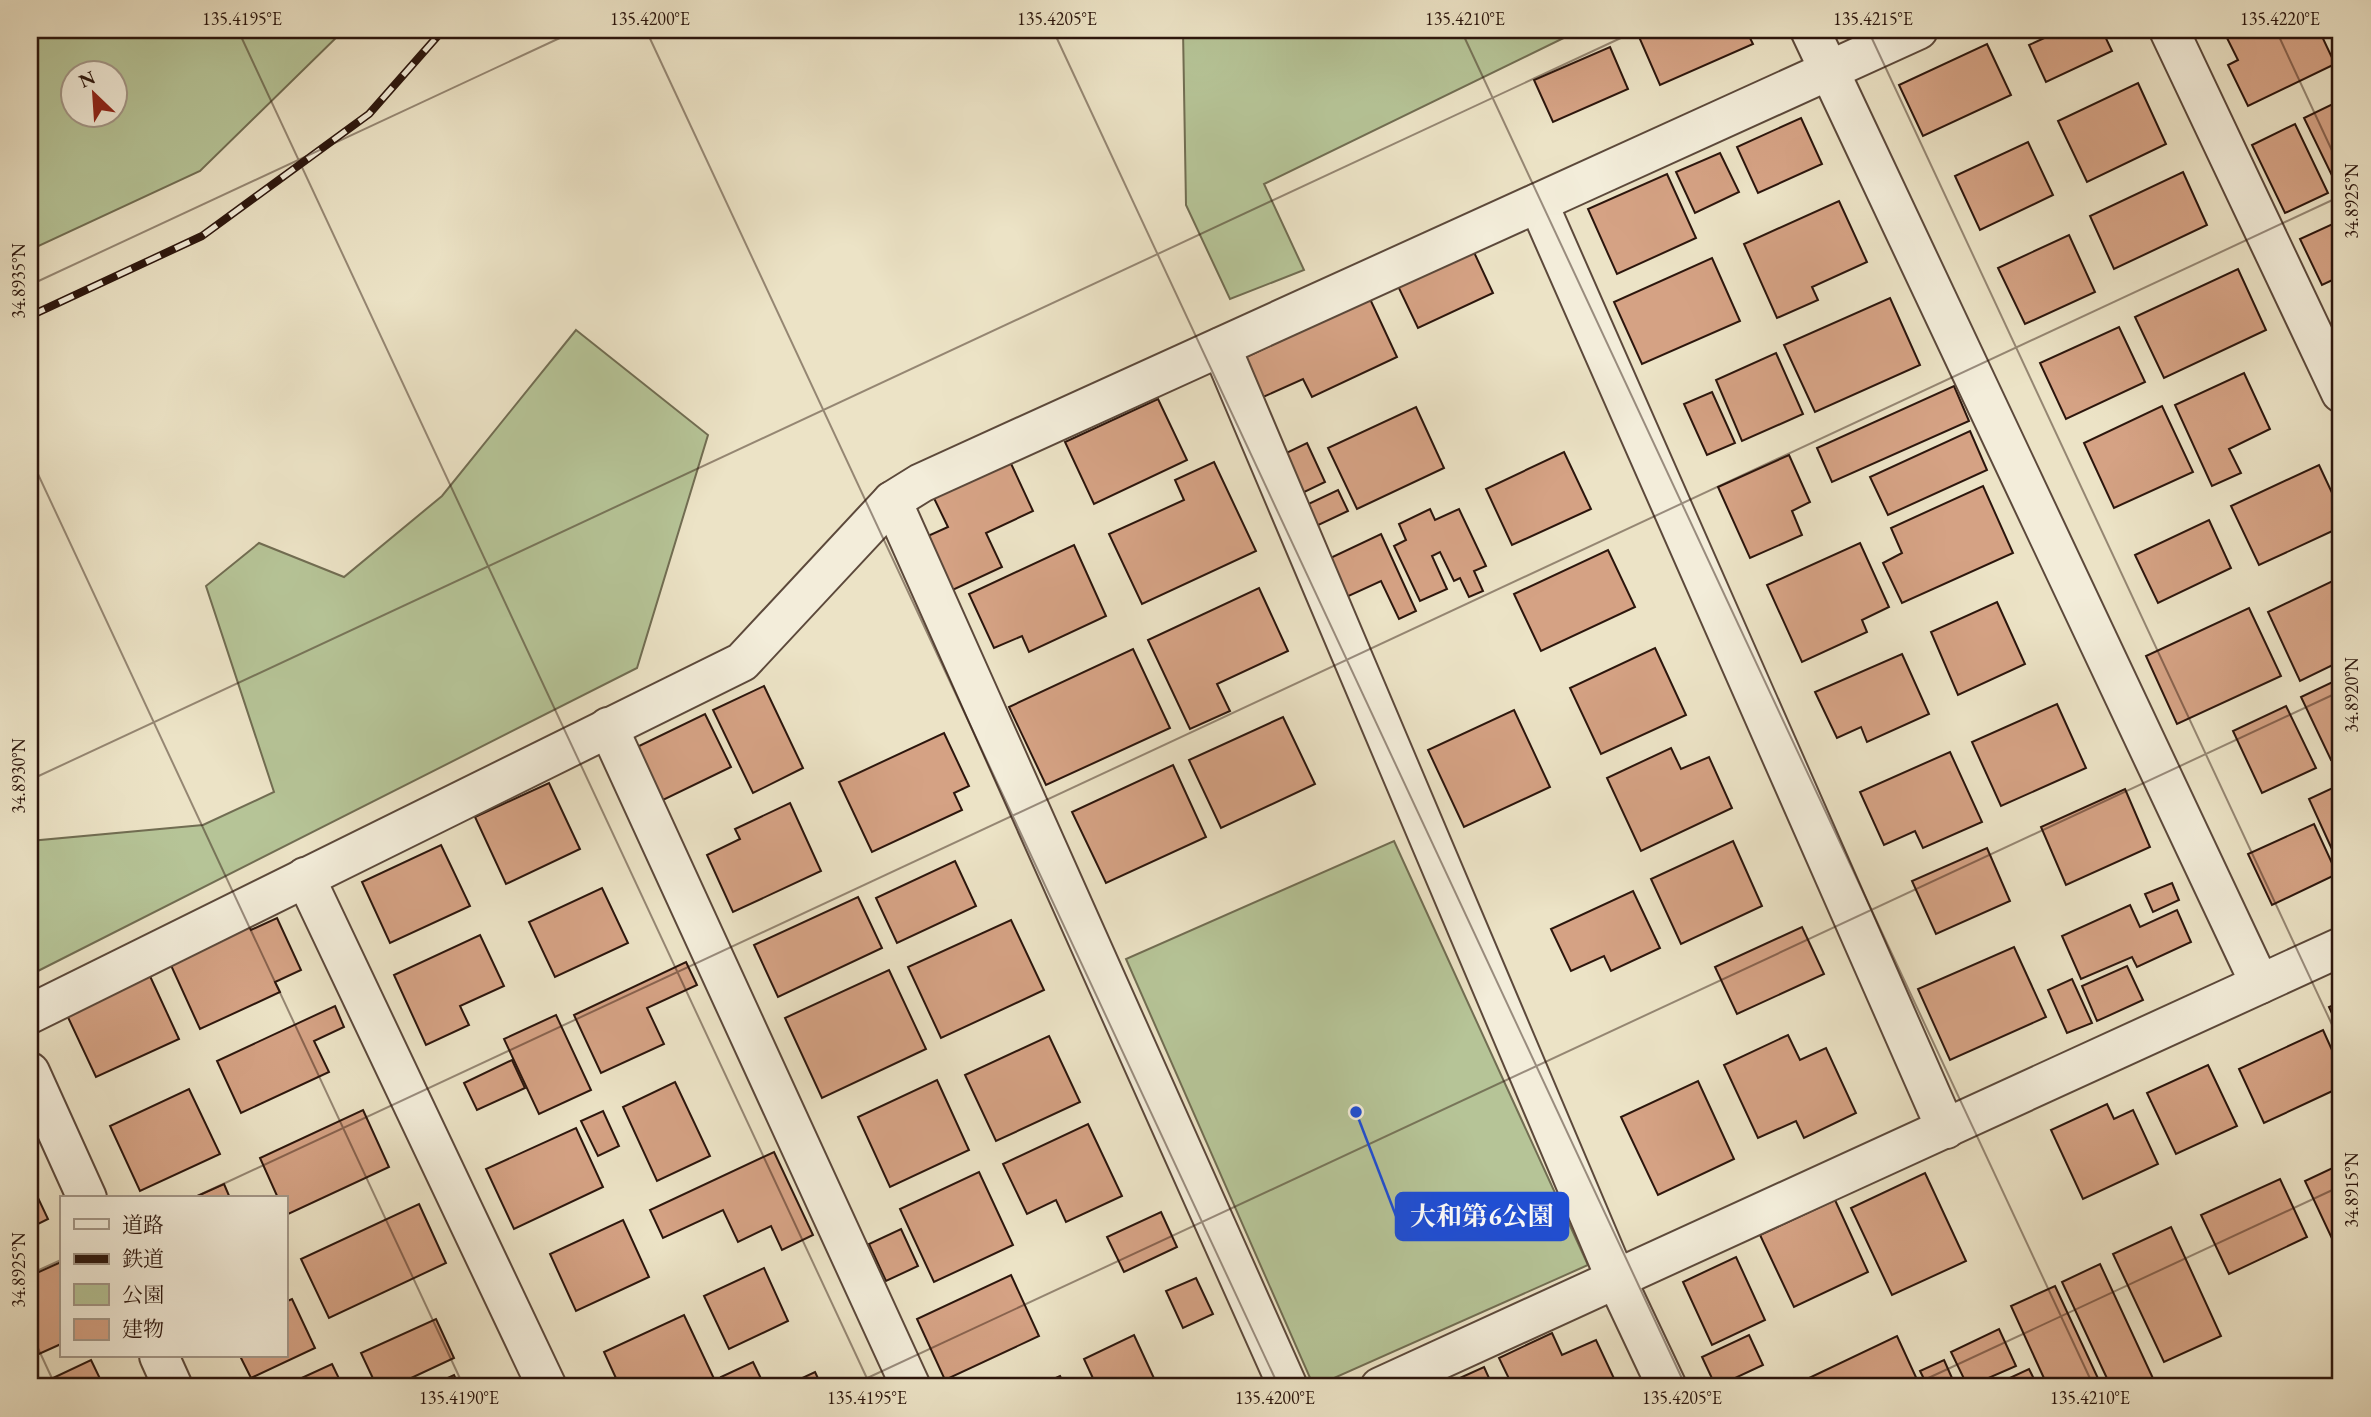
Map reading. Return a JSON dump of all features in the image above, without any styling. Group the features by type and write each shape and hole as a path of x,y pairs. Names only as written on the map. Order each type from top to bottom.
{"street":[{"path":"1810,30 2260,984"},
{"path":"30,1014 742,662 892,501 921,483 1918,30"},
{"path":"2169,30 2341,393"},
{"path":"1538,203 1946,1129"},
{"path":"1221,347 1616,1279 1667,1387"},
{"path":"892,501 1288,1387"},
{"path":"608,727 911,1387"},
{"path":"305,877 547,1387"},
{"path":"1380,1387 2341,947"},
{"path":"30,1072 86,1196"},
{"path":"160,1358 173,1387"}],"green space":[{"path":"30,30 344,30 200,171 30,250"},
{"path":"1183,30 1580,30 1264,184 1304,270 1230,299 1186,205"},
{"path":"576,330 708,435 637,668 30,975 30,841 203,825 274,792 206,586 259,543 344,577 442,496"},
{"path":"1394,841 1588,1265 1314,1387 1126,959"}],"building":[{"path":"1636,30 1746,30 1753,44 1660,85"},
{"path":"2062,30 2102,30 2112,51 2046,82 2029,45"},
{"path":"2223,30 2319,30 2335,64 2248,106 2228,65 2238,60"},
{"path":"1987,44 2011,95 1923,136 1899,85"},
{"path":"1610,47 1628,89 1553,122 1534,80"},
{"path":"2138,83 2166,144 2087,182 2058,121"},
{"path":"2341,100 2341,189 2339,190 2304,118"},
{"path":"1801,118 1822,164 1758,193 1737,147"},
{"path":"2295,124 2328,193 2285,213 2252,145"},
{"path":"2028,142 2053,195 1980,230 1955,176"},
{"path":"1720,153 1739,192 1695,213 1676,172"},
{"path":"2183,172 2207,225 2114,269 2090,216"},
{"path":"1667,174 1696,238 1617,274 1588,209"},
{"path":"1839,201 1867,262 1812,287 1818,300 1777,318 1744,244"},
{"path":"2337,222 2341,232 2341,276 2322,285 2300,239"},
{"path":"2069,235 2095,292 2025,324 1998,268"},
{"path":"1472,248 1493,293 1418,328 1397,284"},
{"path":"1712,258 1740,321 1642,364 1614,302"},
{"path":"2238,269 2266,330 2164,378 2135,317"},
{"path":"1890,298 1920,365 1815,412 1784,345"},
{"path":"1370,299 1397,357 1312,397 1303,379 1261,398 1242,359"},
{"path":"2119,327 2145,382 2066,419 2040,363"},
{"path":"1776,353 1803,414 1742,441 1716,380"},
{"path":"2244,373 2270,429 2229,449 2241,473 2212,486 2175,405"},
{"path":"1954,386 1969,421 1832,482 1817,448"},
{"path":"1712,392 1735,443 1707,455 1684,404"},
{"path":"1158,399 1187,460 1094,504 1065,442"},
{"path":"2162,406 2193,472 2114,508 2084,443"},
{"path":"1416,407 1444,468 1357,509 1328,448"},
{"path":"1970,431 1987,470 1888,515 1870,477"},
{"path":"1307,443 1325,482 1296,496 1278,457"},
{"path":"1564,452 1591,509 1512,545 1486,489"},
{"path":"1007,455 1033,511 986,533 1002,567 944,594 919,540 948,527 930,490"},
{"path":"1789,455 1810,502 1792,511 1802,535 1750,558 1718,487"},
{"path":"1214,462 1256,551 1142,604 1109,534 1184,500 1175,480"},
{"path":"2319,465 2341,512 2341,527 2259,565 2231,506"},
{"path":"1983,486 2013,553 1902,603 1883,563 1902,553 1891,528"},
{"path":"1338,490 1348,511 1312,528 1302,507"},
{"path":"1430,509 1435,520 1459,509 1486,566 1474,571 1483,591 1469,597 1460,578 1454,581 1440,552 1432,556 1447,589 1420,601 1394,546 1406,540 1399,524"},
{"path":"2209,520 2231,568 2158,603 2135,555"},
{"path":"1381,534 1416,611 1399,619 1381,581 1342,599 1324,561"},
{"path":"1860,543 1889,607 1862,620 1867,632 1802,662 1767,585"},
{"path":"1074,545 1106,616 1029,652 1022,636 994,648 969,594"},
{"path":"1608,550 1635,607 1541,651 1514,594"},
{"path":"2341,577 2341,638 2333,642 2341,661 2300,681 2268,612"},
{"path":"1259,588 1288,651 1217,684 1230,711 1190,729 1148,640"},
{"path":"1997,602 2025,664 1958,695 1931,632"},
{"path":"2249,608 2281,676 2177,724 2146,656"},
{"path":"1655,648 1686,715 1601,754 1570,688"},
{"path":"1133,649 1170,728 1046,785 1009,707"},
{"path":"1902,654 1929,714 1867,742 1861,727 1837,738 1815,692"},
{"path":"2341,678 2341,755 2331,760 2301,697"},
{"path":"764,686 803,768 753,793 713,710"},
{"path":"2057,704 2086,768 2001,806 1972,742"},
{"path":"2286,706 2316,768 2262,793 2233,731"},
{"path":"1514,710 1550,787 1464,827 1428,750"},
{"path":"705,714 731,767 663,800 637,747"},
{"path":"1283,717 1315,784 1221,828 1189,760"},
{"path":"944,733 969,786 954,793 962,810 872,852 839,782"},
{"path":"1671,748 1681,769 1709,757 1732,808 1641,851 1607,778"},
{"path":"1950,752 1982,822 1923,848 1915,831 1884,845 1860,792"},
{"path":"1173,765 1206,837 1106,883 1072,812"},
{"path":"549,783 580,849 506,884 475,817"},
{"path":"2339,785 2341,790 2341,869 2309,799"},
{"path":"2125,789 2150,847 2066,885 2041,827"},
{"path":"790,803 821,871 733,912 707,855 740,839 735,829"},
{"path":"2314,824 2337,874 2272,905 2248,854"},
{"path":"1733,841 1762,906 1681,944 1651,879"},
{"path":"441,845 470,906 390,943 362,882"},
{"path":"1987,848 2010,901 1936,934 1912,881"},
{"path":"955,861 976,906 897,943 876,898"},
{"path":"2172,883 2179,900 2153,912 2145,894"},
{"path":"602,888 628,943 555,977 529,922"},
{"path":"1633,891 1660,948 1611,971 1604,956 1571,971 1551,929"},
{"path":"858,897 882,948 778,997 754,945"},
{"path":"2130,905 2140,927 2177,910 2191,942 2137,967 2132,957 2081,979 2062,936"},
{"path":"277,918 301,970 275,982 280,992 200,1029 169,961 248,924 251,930"},
{"path":"1011,920 1044,990 941,1038 908,967"},
{"path":"1802,927 1824,974 1737,1014 1715,967"},
{"path":"480,935 504,986 460,1006 469,1025 426,1045 394,975"},
{"path":"2014,947 2046,1017 1950,1060 1918,989"},
{"path":"686,962 697,985 647,1008 664,1044 601,1073 574,1015"},
{"path":"2127,966 2143,1000 2097,1021 2082,986"},
{"path":"889,970 926,1049 822,1098 785,1018"},
{"path":"149,974 179,1039 96,1077 66,1013"},
{"path":"2072,979 2092,1023 2067,1033 2048,990"},
{"path":"2341,1002 2341,1033 2329,1007"},
{"path":"335,1006 344,1027 314,1041 329,1072 241,1113 217,1061"},
{"path":"556,1015 591,1090 539,1114 504,1039"},
{"path":"2323,1030 2341,1070 2341,1087 2264,1123 2239,1069"},
{"path":"1788,1035 1800,1060 1826,1048 1856,1113 1804,1138 1796,1121 1758,1138 1724,1065"},
{"path":"1049,1036 1080,1102 996,1141 965,1075"},
{"path":"512,1060 525,1088 477,1110 464,1083"},
{"path":"2208,1065 2237,1126 2176,1154 2147,1093"},
{"path":"937,1080 969,1150 890,1187 858,1117"},
{"path":"1698,1081 1734,1159 1658,1195 1621,1117"},
{"path":"675,1082 710,1156 657,1181 623,1107"},
{"path":"189,1089 220,1154 140,1191 110,1126"},
{"path":"2107,1104 2114,1119 2133,1110 2158,1164 2083,1199 2051,1130"},
{"path":"363,1110 389,1167 287,1215 287,1196 277,1196 260,1158"},
{"path":"603,1111 619,1146 598,1156 581,1121"},
{"path":"1088,1124 1122,1196 1066,1222 1056,1200 1027,1214 1003,1164"},
{"path":"576,1128 603,1187 514,1229 486,1169"},
{"path":"774,1152 813,1235 782,1250 771,1226 738,1242 723,1210 663,1238 650,1210"},
{"path":"2341,1164 2341,1242 2335,1245 2305,1181"},
{"path":"979,1172 1013,1245 934,1282 900,1209"},
{"path":"1925,1173 1966,1261 1892,1295 1851,1208"},
{"path":"2280,1179 2307,1237 2229,1274 2201,1215"},
{"path":"30,1181 48,1219 30,1228"},
{"path":"224,1184 229,1196 197,1196"},
{"path":"1835,1200 1868,1272 1794,1307 1760,1235"},
{"path":"419,1204 446,1263 329,1318 301,1259"},
{"path":"1161,1212 1177,1247 1124,1272 1107,1237"},
{"path":"623,1220 649,1277 576,1311 550,1254"},
{"path":"2171,1227 2221,1336 2164,1362 2113,1254"},
{"path":"901,1229 918,1266 886,1281 869,1244"},
{"path":"1736,1257 1765,1320 1712,1345 1683,1282"},
{"path":"60,1262 60,1344 30,1358 30,1276"},
{"path":"2100,1264 2157,1387 2111,1387 2062,1282"},
{"path":"764,1268 788,1321 729,1349 704,1296"},
{"path":"1011,1275 1039,1336 945,1380 917,1319"},
{"path":"1196,1278 1213,1314 1183,1328 1166,1291"},
{"path":"2055,1286 2102,1387 2048,1387 2011,1306"},
{"path":"292,1299 315,1348 251,1378 241,1358 287,1358 287,1301"},
{"path":"684,1315 717,1385 620,1387 604,1352"},
{"path":"436,1319 454,1358 392,1387 377,1387 361,1353"},
{"path":"1999,1329 2016,1366 1968,1387 1951,1352"},
{"path":"1552,1333 1562,1355 1596,1340 1618,1387 1513,1387 1499,1358"},
{"path":"1134,1335 1158,1387 1097,1387 1084,1359"},
{"path":"1749,1335 1763,1365 1716,1387 1702,1357"},
{"path":"1897,1336 1920,1386 1813,1387 1809,1378"},
{"path":"91,1360 104,1387 34,1387"},
{"path":"1944,1360 1956,1387 1928,1387 1920,1371"},
{"path":"753,1362 765,1387 726,1387 721,1377"},
{"path":"332,1364 343,1387 282,1387"},
{"path":"1484,1367 1493,1387 1440,1387"},
{"path":"2029,1369 2038,1387 2003,1387 2001,1382"},
{"path":"815,1372 822,1387 783,1387"},
{"path":"454,1375 459,1387 428,1387"},
{"path":"1060,1376 1065,1387 1035,1387"}],"railway":[{"path":"30,316 202,236 369,114 443,30"}],"place":[{"name":"大和第6公園","path":"1356,1112"}]}
